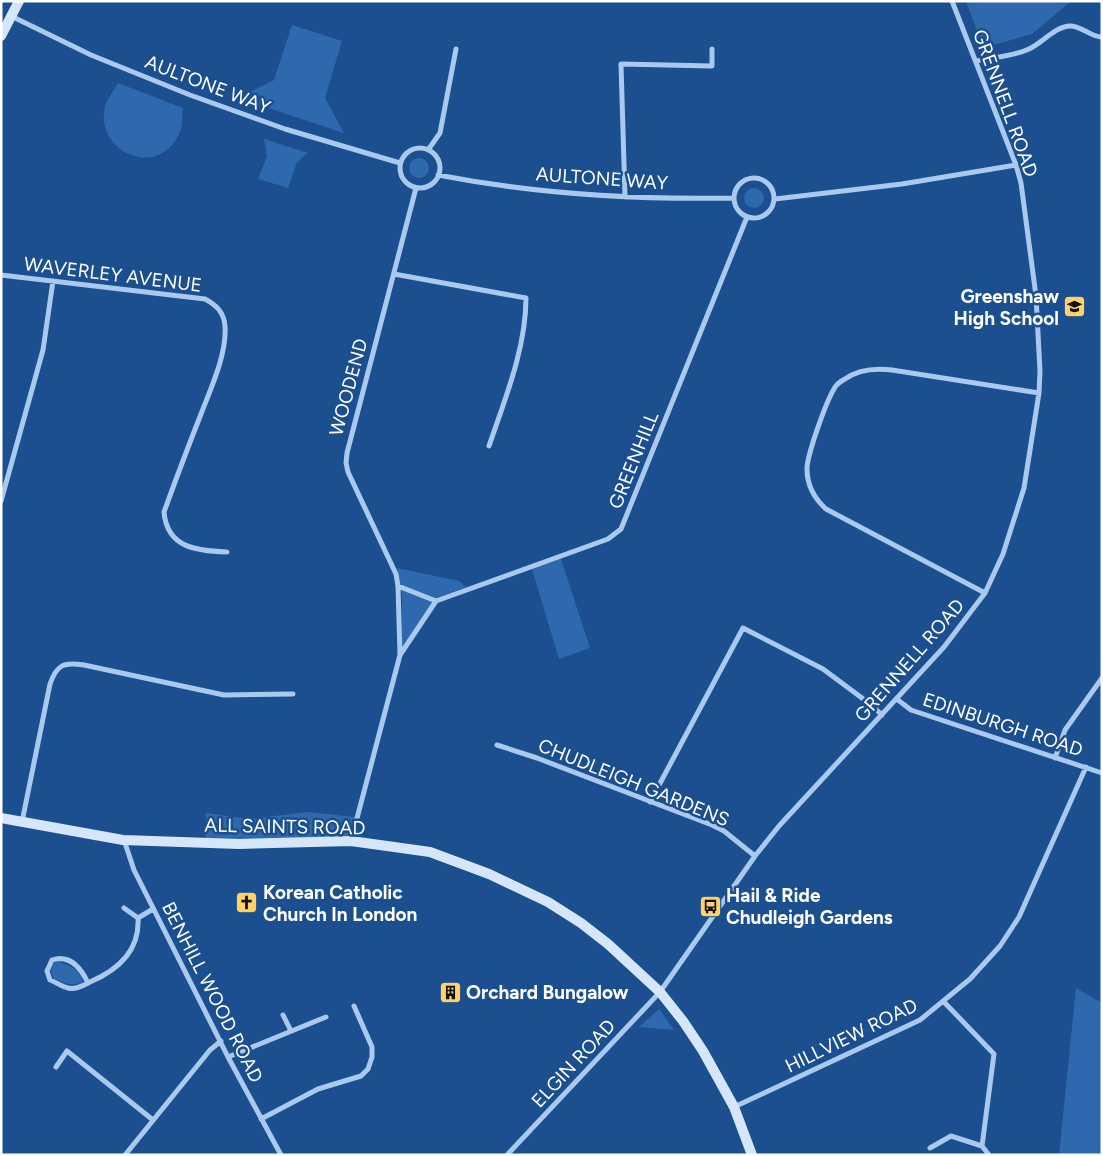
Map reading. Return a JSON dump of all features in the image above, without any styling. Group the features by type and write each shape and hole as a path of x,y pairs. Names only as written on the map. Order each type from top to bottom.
{"street":[{"path":"1,36 19,1"},
{"name":"GRENNELL ROAD","path":"660,992 779,826 898,700 944,647 985,593 1003,554 1024,488 1039,393 1040,371 1036,296 1021,183 1016,165 952,1"},
{"name":"AULTONE WAY","path":"12,16 91,55 190,95 285,128 400,163"},
{"path":"976,61 1012,55 1030,49 1068,26 1076,26 1096,37 1102,37"},
{"path":"428,150 440,133 456,49"},
{"path":"625,197 621,64 712,66 712,49"},
{"path":"414,149 428,150 437,158 440,164 438,175 434,182 429,186 416,188 410,186 401,176 400,163 403,157 414,149"},
{"path":"775,199 902,184 1016,165"},
{"name":"AULTONE WAY","path":"438,175 581,195 734,198"},
{"path":"748,178 755,178 761,179 771,186 775,199 766,215 760,217 747,216 738,210 734,198 738,186 748,178"},
{"name":"WOODEND","path":"351,841 400,655 398,586 392,563 352,480 346,462 416,188"},
{"name":"GREENHILL","path":"436,601 608,539 621,529 747,216"},
{"path":"394,274 526,298 526,312 517,360 489,446"},
{"name":"WAVERLEY AVENUE","path":"1,275 205,299 217,306 222,314 225,325 224,341 217,372 164,512 165,523 172,534 184,546 200,551 227,552"},
{"path":"1,501 43,350 53,281"},
{"path":"985,593 826,509 818,501 809,485 807,468 809,456 828,400 835,388 847,377 862,371 892,370 1039,393"},
{"path":"398,586 436,601"},
{"name":"WOODEND","path":"400,655 436,601"},
{"path":"650,802 743,628 823,669 882,715"},
{"path":"22,822 50,684 54,673 61,666 70,663 84,665 224,695 293,694"},
{"path":"1055,758 1065,730 1102,678"},
{"name":"EDINBURGH ROAD","path":"898,700 911,710 1102,773"},
{"name":"CHUDLEIGH GARDENS","path":"497,745 537,758 712,825 724,831 756,856"},
{"name":"HILLVIEW ROAD","path":"734,1107 920,1020 977,973 1000,946 1019,917 1086,767"},
{"name":"ALL SAINTS ROAD","path":"1,818 123,840 239,844 351,841 430,852 489,874 548,902 581,923 608,944 660,992 683,1021 734,1107 752,1155"},
{"name":"BENHILL WOOD ROAD","path":"123,840 134,870 153,909 228,1057 281,1155"},
{"path":"124,908 138,918"},
{"path":"138,918 153,909"},
{"path":"88,983 77,965 60,958 52,960 47,970 50,980 69,989 80,987 107,975 121,964 130,950 139,931 138,918"},
{"name":"ELGIN ROAD","path":"507,1155 660,992"},
{"path":"944,1002 994,1054 982,1146"},
{"path":"261,1119 318,1089 361,1076 368,1069 372,1057 372,1047 354,1006"},
{"path":"283,1015 291,1031"},
{"path":"228,1057 326,1017"},
{"path":"125,1155 210,1050 221,1041"},
{"path":"56,1067 67,1051 153,1120"},
{"path":"930,1148 950,1136 982,1146 989,1155"}],"shaded area":[{"path":"966,1 1071,1 1032,34 983,48"},
{"path":"292,25 342,41 325,98 344,133 238,98 274,80"},
{"path":"118,83 183,108 182,125 179,134 169,148 157,156 143,157 130,154 118,147 109,136 104,122 105,106"},
{"path":"264,139 308,153 297,162 288,188 258,179 267,156"},
{"path":"419,158 426,161 429,168 426,175 419,178 412,175 409,168 412,161"},
{"path":"754,188 761,191 764,198 761,205 754,208 747,205 744,198 747,191"},
{"path":"560,556 590,648 559,659 531,566"},
{"path":"397,568 459,581 466,587 436,598 402,647 402,594"},
{"path":"308,812 355,817 349,839 206,840 206,813 249,819"},
{"path":"59,962 74,969 83,982 71,984 53,978 51,970 54,963"},
{"path":"1076,988 1102,1003 1102,1155 1059,1155"},
{"path":"659,1009 674,1030 639,1027"}],"place":[{"name":"Greenshaw High School","path":"1075,307"},
{"name":"Korean Catholic Church In London","path":"247,903"},
{"name":"Hail & Ride Chudleigh Gardens","path":"710,906"},
{"name":"Orchard Bungalow","path":"450,992"}]}
